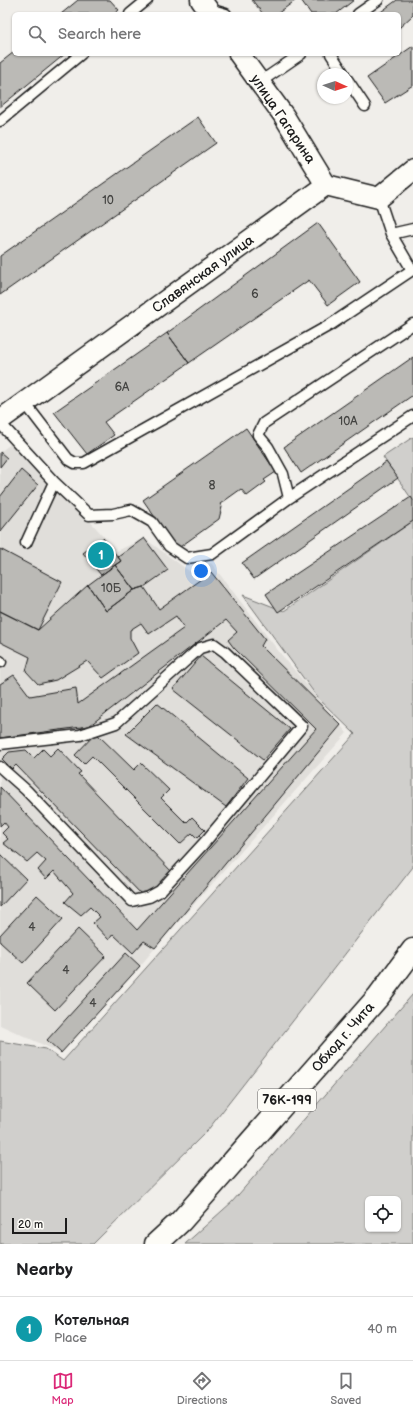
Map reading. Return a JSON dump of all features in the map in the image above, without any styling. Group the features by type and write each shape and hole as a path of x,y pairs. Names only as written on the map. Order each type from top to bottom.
{"highway":[{"name":"Обход г. Чита","path":"156,1244 181,1221 378,997 413,950"}],"street":[{"name":"улица Гагарина","path":"240,56 284,116 326,185"},
{"path":"326,185 379,198 413,170"},
{"name":"Славянская улица","path":"0,420 326,185"}],"lane":[{"path":"132,12 147,0"},
{"path":"361,12 378,0"},
{"path":"206,8 219,12"},
{"path":"0,121 79,56"},
{"path":"260,82 298,56"},
{"path":"332,56 340,68"},
{"path":"353,88 365,106"},
{"path":"25,403 68,459 75,463 84,463 330,325 413,270 392,234 379,198"},
{"path":"392,234 413,229"},
{"path":"288,498 283,474 268,447 258,435 264,422 413,324"},
{"path":"0,423 54,482 89,515 113,514 131,510 152,522 169,546 187,558 212,554 288,498 413,416"},
{"path":"26,543 54,482"},
{"path":"0,744 80,735 116,723 200,648 214,644 302,726 205,842 160,891 149,897 132,901 26,790 0,767"}],"shaded area":[{"path":"413,437 413,501 383,457"},
{"path":"16,440 117,551 144,538 189,571 211,563 280,653 347,733 61,1053 0,1025 0,452"},
{"path":"413,521 413,867 207,1131 93,1244 0,1244 0,1041 46,1049 63,1061 355,734 318,698 243,595 284,611"},
{"path":"413,994 413,1244 185,1244 232,1202"}],"building":[{"path":"78,0 110,0 119,10 116,12 63,12"},
{"path":"252,0 296,0 280,12 261,12"},
{"path":"301,0 354,0 339,12 310,12"},
{"path":"397,0 413,0 413,15 401,26 401,12 381,12"},
{"path":"413,46 413,85 385,103 367,78 399,56 401,56 401,54"},
{"path":"12,54 12,56 63,56 0,107 0,63"},
{"path":"198,117 216,143 0,295 0,256"},
{"path":"318,223 360,282 328,305 309,280 189,363 167,333"},
{"path":"167,333 189,363 104,422 114,435 87,454 54,412"},
{"path":"413,357 413,395 301,473 284,447"},
{"path":"246,428 276,472 264,480 266,482 247,496 241,489 220,504 222,507 219,519 177,549 143,500"},
{"path":"0,452 7,458 0,467"},
{"path":"386,462 398,478 254,579 242,563"},
{"path":"21,470 38,485 0,532 0,497"},
{"path":"411,497 413,500 413,521 278,612 266,594"},
{"path":"103,538 121,561 101,575 83,553"},
{"path":"144,538 168,570 144,587 134,590 115,565 121,561 118,557"},
{"path":"0,549 62,582 38,630 0,611"},
{"path":"115,565 134,590 106,611 88,585"},
{"path":"211,572 265,639 261,646 341,725 155,948 144,941 133,953 113,934 109,940 93,923 100,917 90,907 81,915 65,902 73,893 54,871 46,879 38,870 46,861 37,853 27,862 3,843 8,839 2,833 8,827 4,822 0,826 0,787 137,930 316,729 234,648 228,640 237,632 226,620 89,726 0,738 0,684 14,675 30,696 76,688 78,704 184,628 176,616 149,634 141,623 130,630 130,638 138,653 103,678 87,661 56,680 38,684 26,671 30,657 0,642 0,611 38,630 88,585 106,611 134,590 144,587 159,609"},
{"path":"201,656 290,729 263,760 173,689"},
{"path":"157,703 248,778 226,807 126,734"},
{"path":"96,733 134,770 141,763 169,790 161,798 186,823 192,817 205,830 197,838 192,833 180,844 92,756 84,764 75,755"},
{"path":"58,748 81,772 78,774 172,872 145,898 16,765 12,769 2,759 9,752 26,750 34,758 43,749 50,756"},
{"path":"0,854 26,879 0,907"},
{"path":"37,895 63,919 23,963 0,942 0,935"},
{"path":"78,929 106,956 55,1010 27,983"},
{"path":"126,953 140,966 61,1053 47,1040"}],"place":[{"name":"Котельная","path":"101,555"}]}
